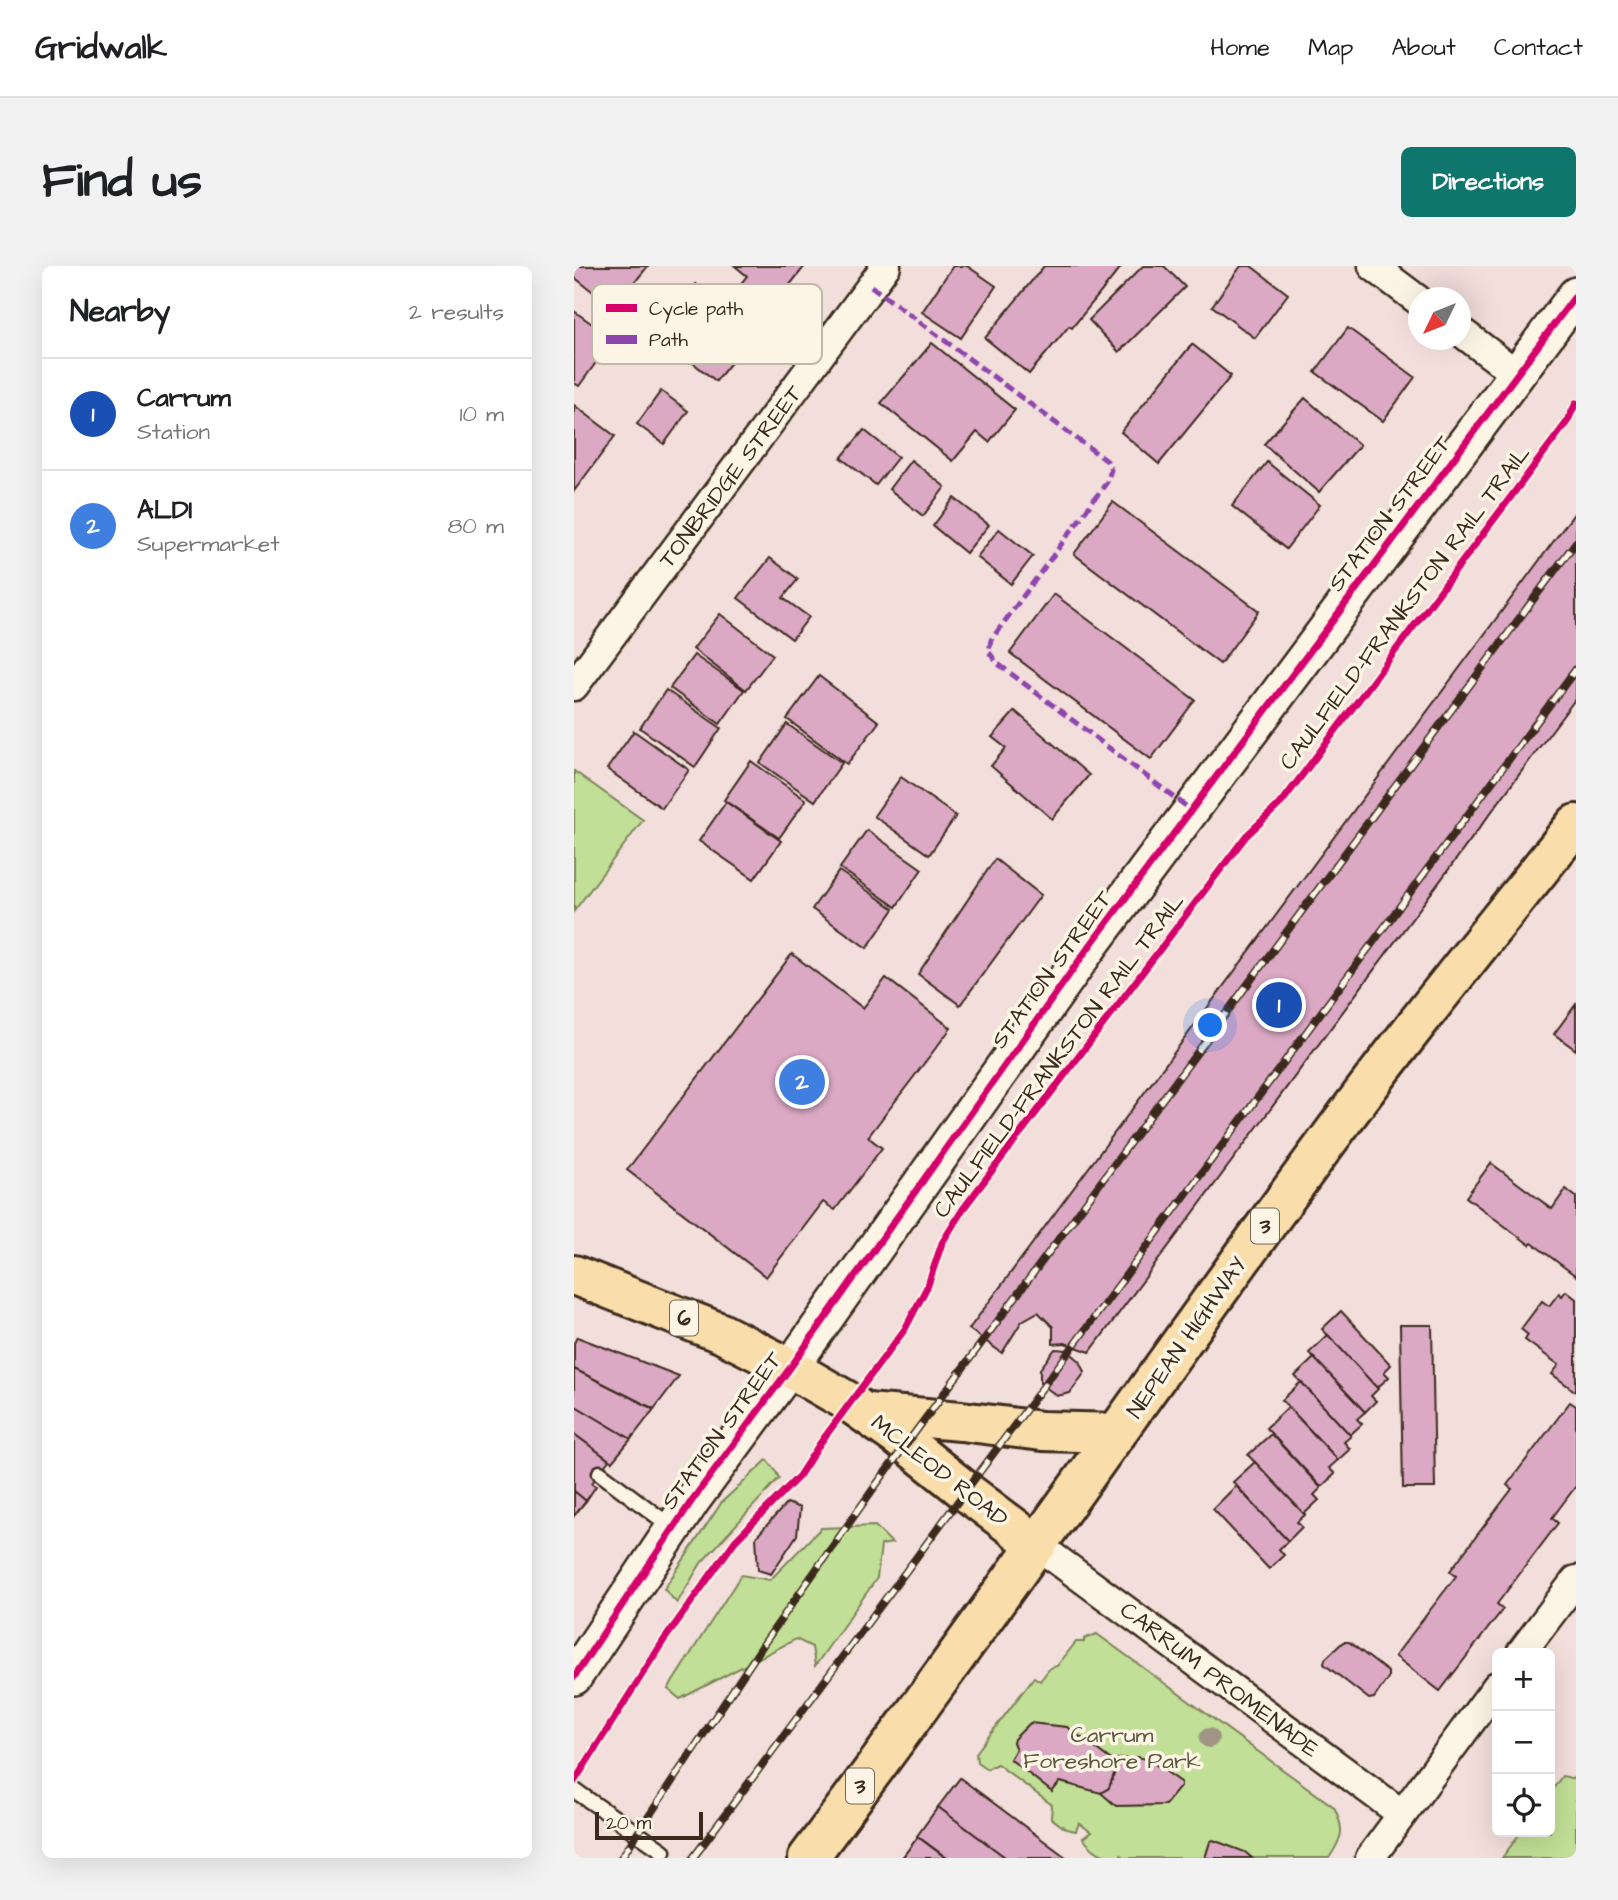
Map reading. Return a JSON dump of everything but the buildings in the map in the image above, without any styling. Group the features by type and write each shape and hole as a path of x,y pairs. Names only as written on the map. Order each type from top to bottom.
{"main road":[{"name":"NEPEAN HIGHWAY","path":"808,1858 1334,1132 1576,824"},
{"name":"MCLEOD ROAD","path":"574,1275 721,1333 790,1368 867,1413 1037,1545"},
{"path":"867,1413 1033,1430 1117,1433"}],"street":[{"name":"TONBRIDGE STREET","path":"822,352 886,266"},
{"path":"1373,266 1408,292"},
{"name":"STATION STREET","path":"574,1677 673,1528 1086,951 1576,296"},
{"path":"1471,339 1518,375"},
{"name":"TONBRIDGE STREET","path":"574,685 813,364"},
{"name":"CARRUM PROMENADE","path":"1037,1545 1402,1814"},
{"path":"1525,1648 1576,1580"},
{"path":"1370,1858 1492,1693"}],"lane":[{"path":"600,1473 673,1528"},
{"path":"574,1790 663,1851"}],"green space":[{"path":"574,771 643,820 574,911"},
{"path":"767,1460 779,1478 701,1563 677,1603 664,1589 722,1502"},
{"path":"875,1526 892,1543 881,1545 877,1578 815,1666 812,1647 796,1639 680,1699 668,1689 741,1575 770,1580 821,1528"},
{"name":"Carrum Foreshore Park","path":"1097,1634 1334,1807 1341,1833 1329,1858 1109,1857 1090,1847 1083,1838 1091,1832 1079,1823 1076,1831 1066,1829 1051,1818 1052,1805 997,1764 987,1769 977,1762 976,1753 1034,1677 1040,1681 1050,1668 1057,1666 1076,1642 1084,1642 1084,1639"},
{"path":"1562,1776 1576,1779 1576,1858 1502,1858 1517,1837 1555,1837 1555,1786"}],"railway":[{"path":"621,1858 765,1642 876,1485 1576,542"},
{"path":"693,1858 1576,669"}],"marked path":[{"path":"871,286 1107,461 1111,470 1107,482 991,640 989,652 997,663 1191,810"}],"cycle path":[{"path":"574,1677 693,1499 790,1368 1086,951 1576,295"},
{"name":"CAULFIELD-FRANKSTON RAIL TRAIL","path":"574,1782 664,1640 735,1541 799,1476 905,1329 928,1285 942,1243 963,1209 1246,836 1282,802 1567,422 1576,403"}],"place":[{"name":"Carrum","path":"1279,1005"},
{"name":"ALDI","path":"802,1082"}]}
